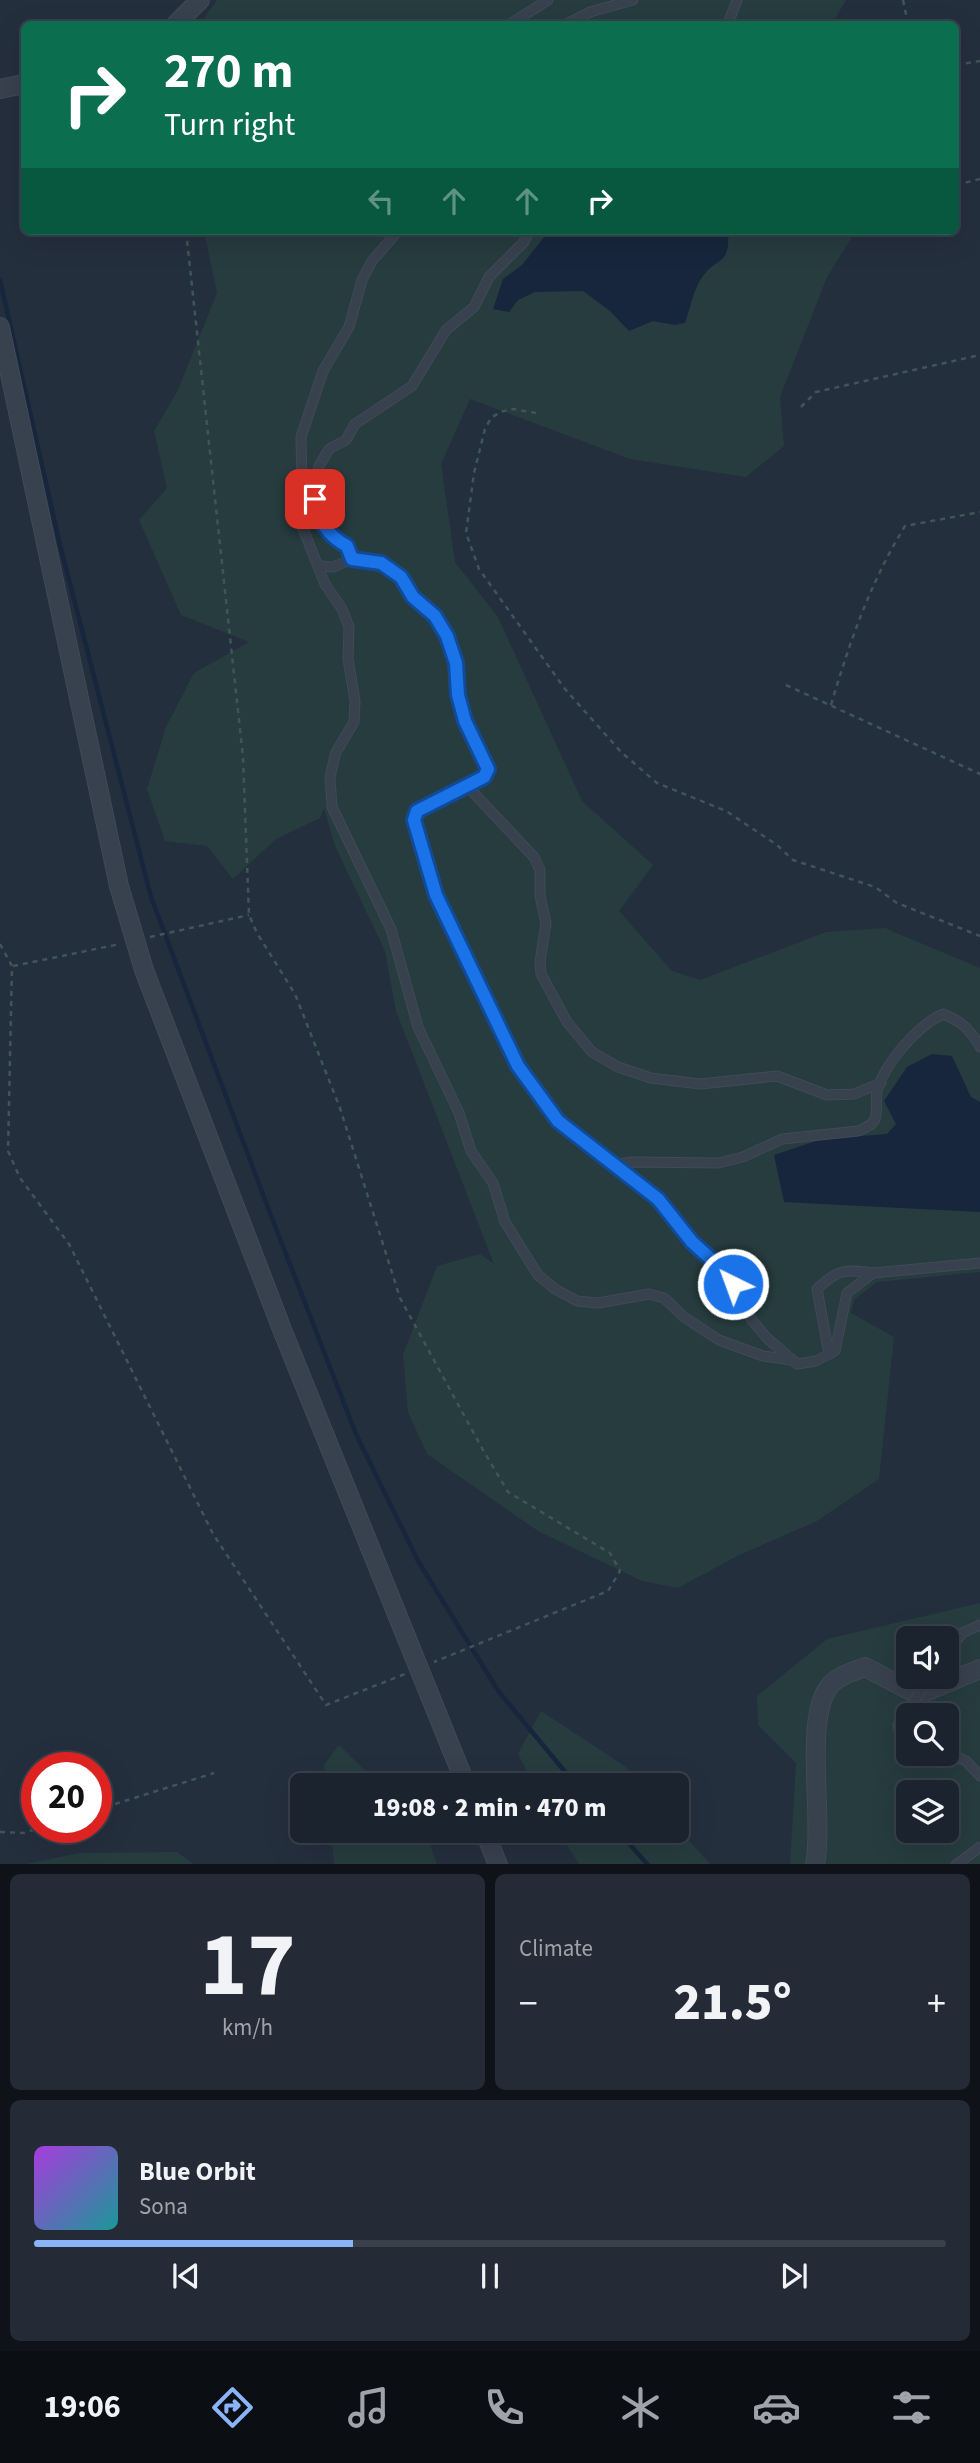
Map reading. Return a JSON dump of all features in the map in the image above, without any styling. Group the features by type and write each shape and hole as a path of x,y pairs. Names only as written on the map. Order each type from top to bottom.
{"street":[{"path":"179,21 200,0"},
{"path":"0,89 21,85"},
{"path":"0,327 119,886 144,970 278,1319 461,1773"},
{"path":"814,1864 819,1838 818,1717 830,1685 843,1675 865,1667 918,1695 980,1669"},
{"path":"489,1843 498,1864"}],"lane":[{"path":"515,21 548,0"},
{"path":"573,21 590,12 633,0"},
{"path":"729,21 737,0"},
{"path":"395,235 372,261 362,280 349,327 323,371 302,437 302,484 298,516 325,584 342,609 349,627 348,659 355,701 354,722 336,752 330,777 332,807 391,929 418,1027 459,1113 471,1151 494,1183 505,1222 538,1275 555,1289 577,1301 598,1303 649,1294 664,1298 684,1317 719,1340 763,1356 792,1360"},
{"path":"352,559 347,546 330,537 318,515 315,499 319,466 329,449 346,440 355,424 412,386 446,330 474,307 489,277 528,235"},
{"path":"319,566 333,567 352,559 381,563 401,577 413,597 435,616 447,636 456,663 458,695 465,721 488,769 484,777 417,811 414,820 436,895 518,1066 558,1121 658,1199 692,1242 723,1270 743,1298 751,1319 766,1338 797,1364 816,1361 835,1351 841,1335 847,1293 873,1273"},
{"path":"467,786 534,857 540,870 540,896 546,923 540,962 541,974 566,1022 592,1052 618,1067 651,1077 700,1084 777,1076 827,1095 854,1094 881,1083"},
{"path":"614,1165 632,1162 718,1163 743,1157 782,1139 858,1131 868,1127 874,1119 881,1083 891,1064 928,1021 943,1014 957,1019 972,1032 980,1047"},
{"path":"829,1354 817,1289 834,1273 851,1270 873,1273 980,1263"},
{"path":"959,1637 962,1633 980,1626"},
{"path":"959,1758 966,1761 980,1776"},
{"path":"957,1864 980,1847"}],"path":[{"path":"903,0 907,21"},
{"path":"959,64 980,61"},
{"path":"959,184 980,179"},
{"path":"0,944 12,966 8,1151 20,1178 69,1244 213,1534 326,1705 608,1591 620,1571 610,1553 508,1492 400,1298 340,1108 295,994 257,933 249,915 243,757 186,235"},
{"path":"801,407 816,392 980,355"},
{"path":"536,413 513,409 500,412 491,418 485,429 474,472 466,533 479,569 565,689 621,752 657,783 726,811 777,845 793,860 875,887 897,903 980,936"},
{"path":"831,705 854,626 884,560 905,526 980,512"},
{"path":"786,685 980,774"},
{"path":"12,966 249,915"},
{"path":"112,1805 214,1773"},
{"path":"0,1832 21,1833"}],"green space":[{"path":"217,0 846,0 834,21 202,21"},
{"path":"205,235 853,235 827,277 780,397 784,446 746,477 630,459 470,399 441,464 455,562 498,617 582,801 653,865 619,911 672,971 700,980 826,932 885,928 980,968 980,1272 877,1282 854,1300 851,1313 894,1337 879,1479 817,1521 737,1556 678,1588 642,1581 538,1531 427,1454 408,1412 403,1355 437,1266 480,1254 494,1264 396,1011 385,951 335,846 324,809 320,818 276,839 233,879 207,846 165,841 147,789 166,727 194,673 249,642 181,615 139,520 167,488 154,431 178,390 217,293"},
{"path":"980,1603 980,1864 790,1864 796,1763 758,1725 757,1696 827,1639"},
{"path":"541,1711 626,1767 631,1773 528,1773 518,1754"},
{"path":"339,1745 368,1773 325,1773 324,1765"},
{"path":"689,1840 710,1864 579,1864 566,1843 689,1843"},
{"path":"332,1843 429,1843 437,1864 334,1864"},
{"path":"177,1852 193,1864 26,1864 79,1853"}],"water":[{"path":"546,235 728,235 725,255 700,281 685,323 675,325 653,321 629,331 610,311 583,291 535,292 518,300 509,312 493,309 503,279 522,265"},
{"path":"932,1054 952,1056 971,1097 980,1102 980,1212 784,1202 774,1155 822,1139 887,1134 896,1124 884,1101 907,1067"}],"waterway":[{"path":"0,280 60,545 151,897 270,1213 356,1434 418,1561 499,1692 566,1773"},
{"path":"629,1843 647,1864"}],"route":[{"path":"315,499 318,515 330,537 347,546 352,559 381,563 401,577 413,597 435,616 447,636 456,663 458,695 465,721 488,769 484,777 417,811 414,820 436,895 518,1066 558,1121 625,1176 658,1199 692,1242 723,1270 733,1284"}]}
